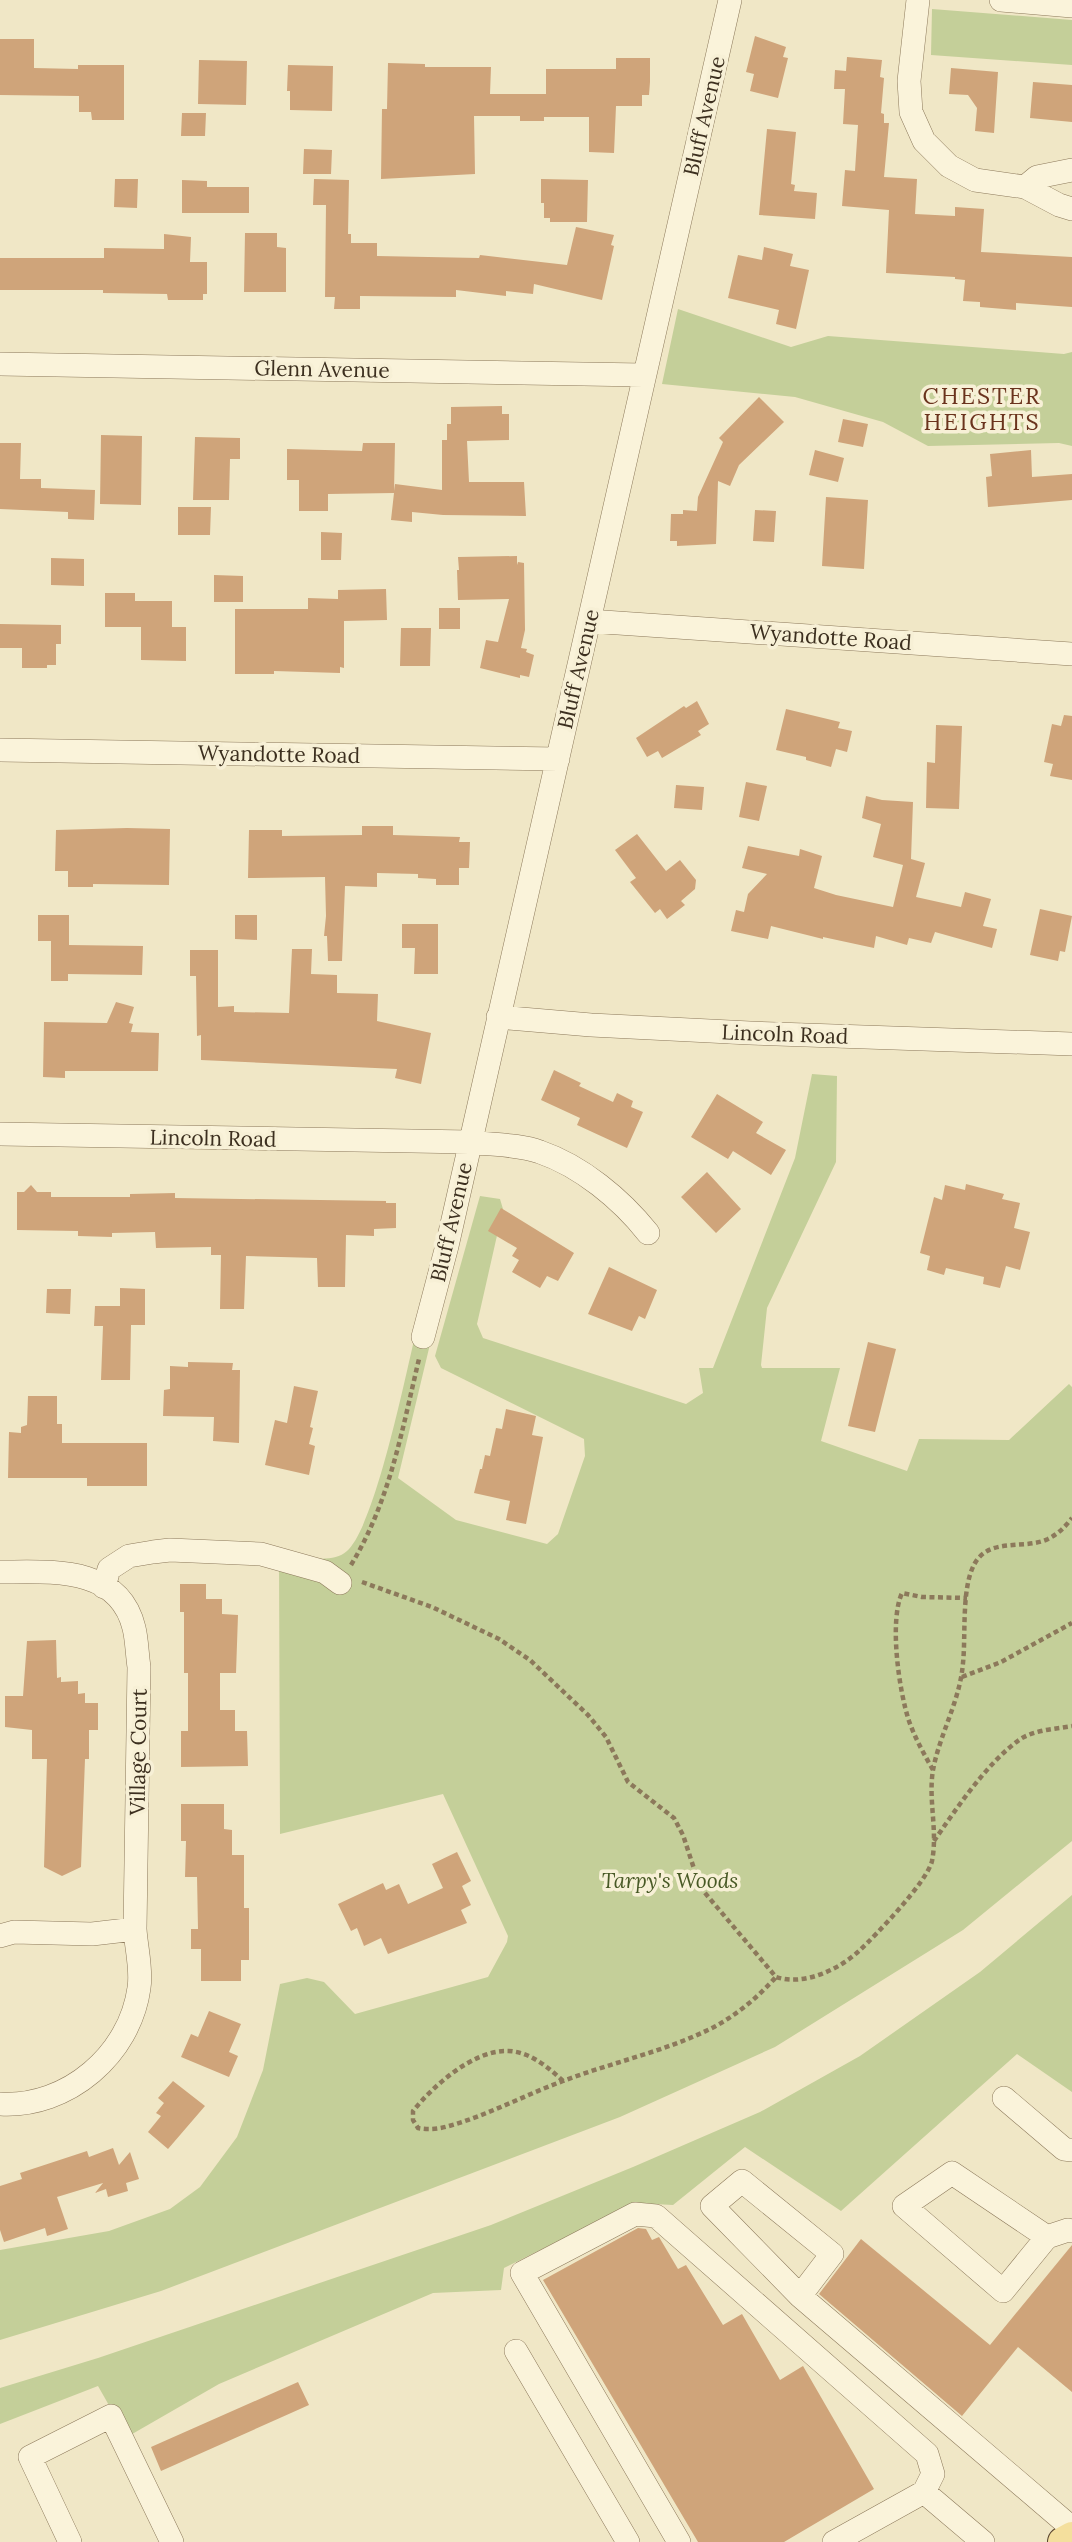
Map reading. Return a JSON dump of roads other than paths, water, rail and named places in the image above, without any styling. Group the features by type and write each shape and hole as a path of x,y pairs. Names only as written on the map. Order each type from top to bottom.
{"main road":[{"path":"1063,2542 1072,2537"}],"street":[{"name":"Bluff Avenue","path":"424,1337 447,1247 730,0"},
{"path":"918,0 909,81 911,112 924,141 949,166 975,180 1025,187 1072,209"},
{"path":"1001,0 1072,6"},
{"path":"1025,187 1037,177 1072,170"},
{"name":"Glenn Avenue","path":"0,364 643,375"},
{"name":"Wyandotte Road","path":"589,621 1072,654"},
{"name":"Wyandotte Road","path":"0,750 558,759"},
{"name":"Lincoln Road","path":"498,1017 591,1025 737,1032 1072,1044"},
{"name":"Lincoln Road","path":"0,1133 469,1142 539,1151 576,1170 609,1192 648,1233"},
{"path":"0,1572 67,1573 86,1576 104,1587 109,1569 129,1556 170,1550 261,1554 343,1579"},
{"name":"Village Court","path":"0,2104 20,2105 50,2096 81,2082 101,2065 121,2040 132,2016 140,1986 135,1929 139,1667 134,1626 121,1601 104,1587"},
{"path":"0,1936 14,1932 92,1934 135,1929"},
{"path":"1004,2098 1064,2149 1072,2150"},
{"path":"1047,2237 952,2173 904,2206 1003,2291 1047,2237 1072,2231"},
{"path":"800,2296 832,2254 742,2181 712,2206 800,2296 1072,2528"},
{"path":"679,2542 522,2273 635,2214 656,2216 927,2455 933,2474 924,2492 834,2542"},
{"path":"516,2351 628,2542"},
{"path":"70,2542 30,2456 111,2416 172,2542"},
{"path":"924,2492 983,2542"}],"district":[{"name":"CHESTER HEIGHTS","path":"982,408"}],"park label":[{"name":"Tarpy's Woods","path":"670,1880"}]}
